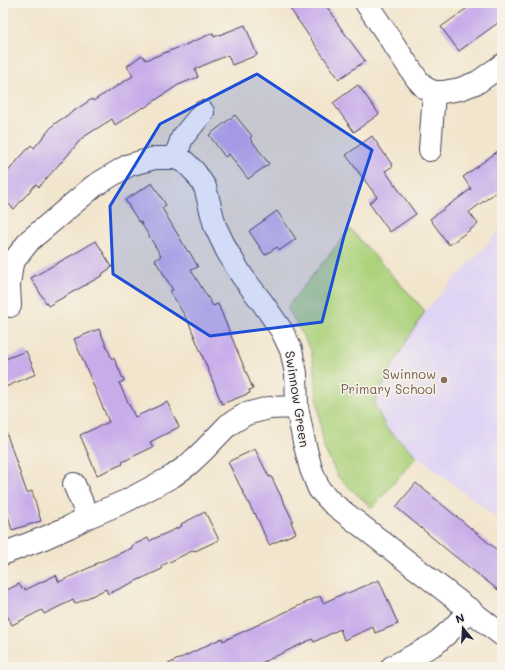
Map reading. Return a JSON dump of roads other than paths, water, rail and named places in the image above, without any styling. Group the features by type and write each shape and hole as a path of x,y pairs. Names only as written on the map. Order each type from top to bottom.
{"street":[{"path":"366,3 417,79 425,88 434,92 460,90 478,82 502,65"},
{"path":"430,150 434,92"},
{"path":"10,306 9,285 12,263 30,240 94,186 129,165 155,158 175,158 182,138 203,112"},
{"name":"Swinnow Green","path":"175,158 185,162 196,172 205,187 216,226 227,251 242,276 282,331 291,350 296,374 297,407 304,442 311,469 319,489 332,503 502,635"},
{"path":"5,553 44,538 126,501 173,476 188,465 228,425 246,414 269,408 297,407"},
{"path":"74,484 88,517"},
{"path":"392,667 435,644 453,628 470,609"}],"place":[{"name":"Swinnow Primary School","path":"444,380"}]}
